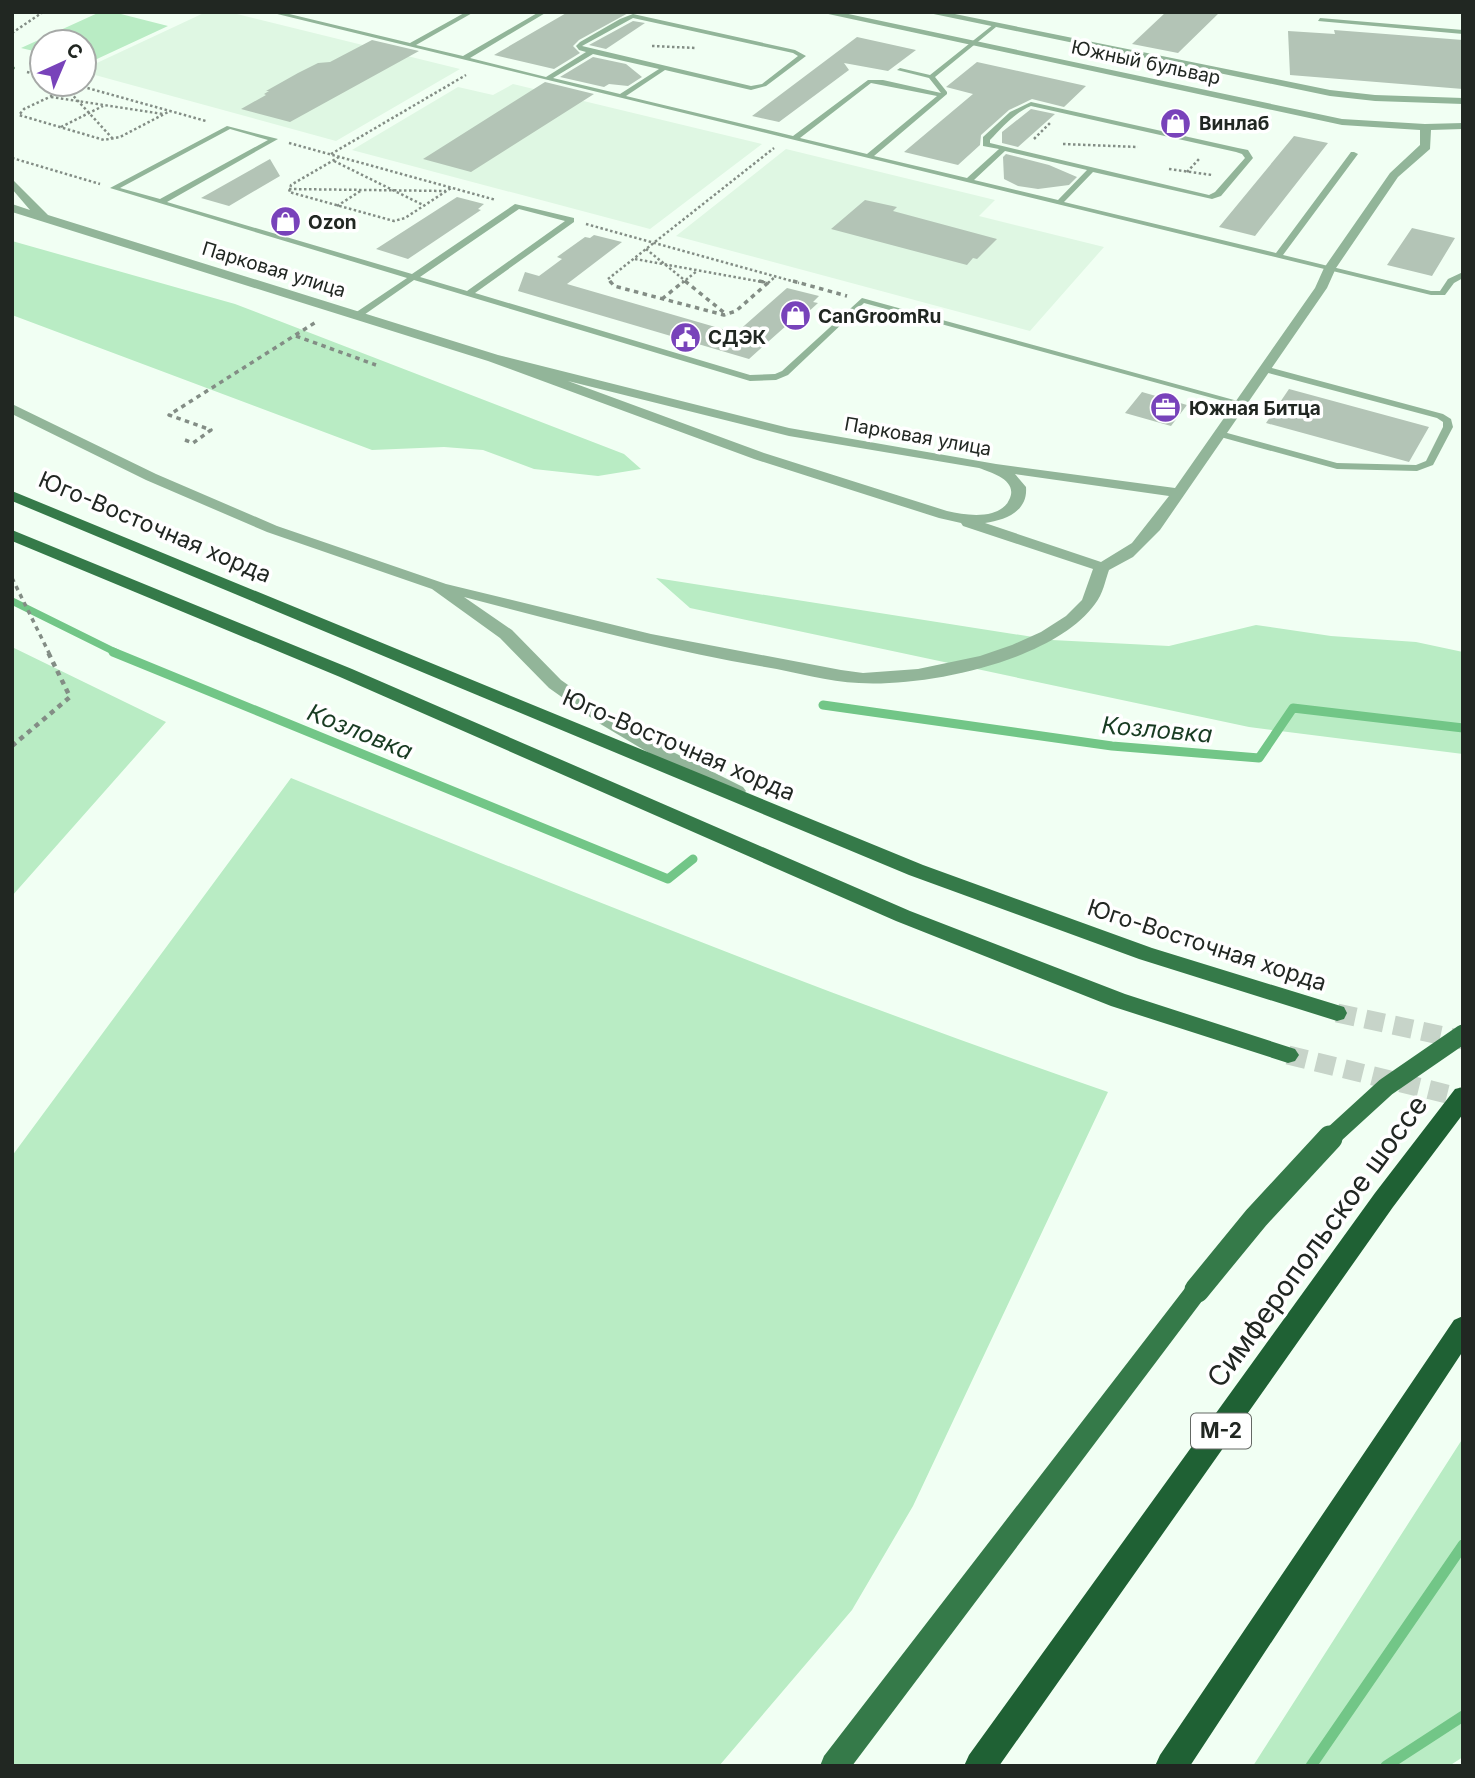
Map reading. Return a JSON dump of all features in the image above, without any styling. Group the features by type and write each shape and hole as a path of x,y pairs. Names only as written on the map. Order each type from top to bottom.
{"highway":[{"name":"Симферопольское шоссе","path":"980,1766 1384,1200 1463,1096"},
{"path":"1171,1766 1463,1328"}],"main road":[{"name":"Юго-Восточная хорда","path":"12,495 817,830 1146,954 1337,1013"},
{"path":"12,535 346,673 903,916 1118,1000 1288,1055"},
{"path":"834,1766 1197,1290 1309,1155 1387,1086 1429,1054 1463,1034"}],"street":[{"name":"Южный бульвар","path":"824,12 1342,121 1425,127 1463,126"},
{"name":"Южный бульвар","path":"929,12 1330,93 1375,98 1463,101"},
{"path":"944,515 1102,567 1133,553 1145,541 1321,288 1330,268 1394,175 1426,145 1425,127"},
{"path":"12,182 44,218"},
{"name":"Парковая улица","path":"12,208 493,358 759,456 944,515 974,520 996,517 1013,509 1020,496 1019,487 1012,478 982,464 776,430 493,358"},
{"path":"12,408 151,477 272,529 438,586 691,649 863,678 927,672 983,661 1026,647 1063,625 1088,602 1102,567"},
{"path":"982,464 1178,493"},
{"path":"438,586 506,634 555,684 603,718 665,755 817,830"}],"lane":[{"path":"272,12 997,188 1036,193 1059,203 1437,294 1442,293 1455,278 1463,274"},
{"path":"410,46 471,12"},
{"path":"463,58 544,12"},
{"path":"633,16 795,51 803,56 764,85 751,88 663,69 591,52 579,46 633,16"},
{"path":"1320,20 1463,32"},
{"path":"931,77 994,26"},
{"path":"547,79 591,52"},
{"path":"620,97 663,69"},
{"path":"900,70 931,77 945,93 943,95"},
{"path":"570,84 582,78"},
{"path":"791,138 870,81 943,95"},
{"path":"599,92 608,84"},
{"path":"868,157 943,95"},
{"path":"1035,104 1184,138 1245,152 1249,158 1214,196 1172,189 989,146 986,139 1024,105 1035,104"},
{"path":"114,188 229,127 274,139"},
{"path":"161,202 274,139"},
{"path":"968,181 1003,149"},
{"path":"1278,256 1354,155"},
{"path":"1059,203 1091,170"},
{"path":"997,188 1010,182"},
{"path":"114,188 750,378 762,379 785,373 863,300 1241,403"},
{"path":"358,315 518,206 571,220"},
{"path":"468,294 571,220"},
{"path":"1220,434 1331,465 1353,468 1417,468 1430,463 1448,427 1448,421 1440,416 1265,369"}],"path":[{"path":"12,33 43,12"},
{"path":"641,46 707,49"},
{"path":"331,155 485,64"},
{"path":"98,91 229,127"},
{"path":"48,98 24,109 19,115 104,140 113,139 170,111"},
{"path":"57,98 163,114"},
{"path":"75,98 113,139"},
{"path":"60,127 104,105"},
{"path":"1043,143 1030,142 1064,111"},
{"path":"776,276 736,311 727,315 609,283 612,276 791,138"},
{"path":"1097,138 1097,145"},
{"path":"1057,144 1172,148 1184,138"},
{"path":"274,139 518,206"},
{"path":"1172,189 1212,144"},
{"path":"289,189 339,157"},
{"path":"12,158 114,188"},
{"path":"333,161 424,205"},
{"path":"289,189 292,194 394,222 452,188"},
{"path":"289,189 447,191"},
{"path":"336,206 363,190"},
{"path":"571,220 863,300"},
{"path":"646,250 727,315"},
{"path":"634,259 769,282"},
{"path":"662,299 698,270"},
{"path":"185,440 193,443 211,430 169,415 319,321"},
{"path":"295,335 376,365"},
{"path":"12,578 70,697 12,747"}],"shaded area":[{"path":"206,12 229,12 460,69 336,141 98,76 98,62"},
{"path":"513,84 762,144 650,229 352,150 458,87 493,95"},
{"path":"786,149 995,200 979,216 1104,247 1030,331 676,236"}],"green space":[{"path":"100,12 113,12 168,26 98,58 98,28 65,28"},
{"path":"12,241 235,304 624,454 641,469 598,476 534,469 483,450 444,447 372,450 12,315"},
{"path":"656,578 1052,640 1169,646 1256,625 1331,636 1416,642 1463,652 1463,754 1249,727 690,608"},
{"path":"12,647 166,722 12,896"},
{"path":"291,778 799,980 1108,1092 913,1506 852,1610 719,1766 12,1766 12,1156"},
{"path":"1463,1438 1463,1757 1449,1766 1253,1766"}],"building":[{"path":"568,12 630,12 579,40 573,46 580,53 554,69 494,55"},
{"path":"1166,12 1220,12 1178,53 1132,44"},
{"path":"633,21 645,23 606,49 589,45"},
{"path":"1334,30 1463,40 1463,89 1290,75 1288,31 1335,34"},
{"path":"857,37 916,50 888,71 844,63 849,70 779,122 752,116"},
{"path":"372,40 419,51 290,122 241,109 298,73 318,63 330,62"},
{"path":"593,57 626,64 642,77 628,86 609,84 604,87 560,77"},
{"path":"977,62 1086,86 1064,107 1032,99 1009,110 981,135 980,145 958,165 904,152 973,94 946,87"},
{"path":"545,82 594,94 471,172 423,159"},
{"path":"1031,109 1055,114 1018,147 1002,143 1002,132"},
{"path":"1294,136 1328,143 1255,236 1219,227"},
{"path":"1006,154 1049,165 1077,177 1069,185 1038,189 1018,186 1004,179 1003,157"},
{"path":"270,159 280,176 229,206 201,198"},
{"path":"457,197 484,204 478,209 481,210 408,259 376,249"},
{"path":"865,200 897,207 893,211 997,239 967,265 831,229"},
{"path":"1412,228 1455,238 1432,276 1387,265"},
{"path":"594,235 622,242 567,284 736,333 787,288 819,296 813,302 818,303 793,326 787,325 749,359 518,291 525,272 539,276 562,259 557,257 585,237"},
{"path":"1289,389 1429,427 1409,462 1266,423"},
{"path":"1142,392 1187,405 1171,426 1125,413"}],"waterway":[{"name":"Козловка","path":"12,601 117,653"},
{"name":"Козловка","path":"113,652 668,879 693,859"},
{"name":"Козловка","path":"823,705 1112,746 1259,758 1293,708 1463,728"},
{"path":"1311,1766 1463,1545"},
{"path":"1386,1766 1463,1716"}],"tunnel":[{"path":"1337,1013 1463,1040"},
{"path":"1288,1055 1463,1098"}],"place":[{"name":"Винлаб","path":"1176,123"},
{"name":"Ozon","path":"285,222"},
{"name":"CanGroomRu","path":"795,316"},
{"name":"СДЭК","path":"685,337"},
{"name":"Южная Битца","path":"1166,408"}]}
